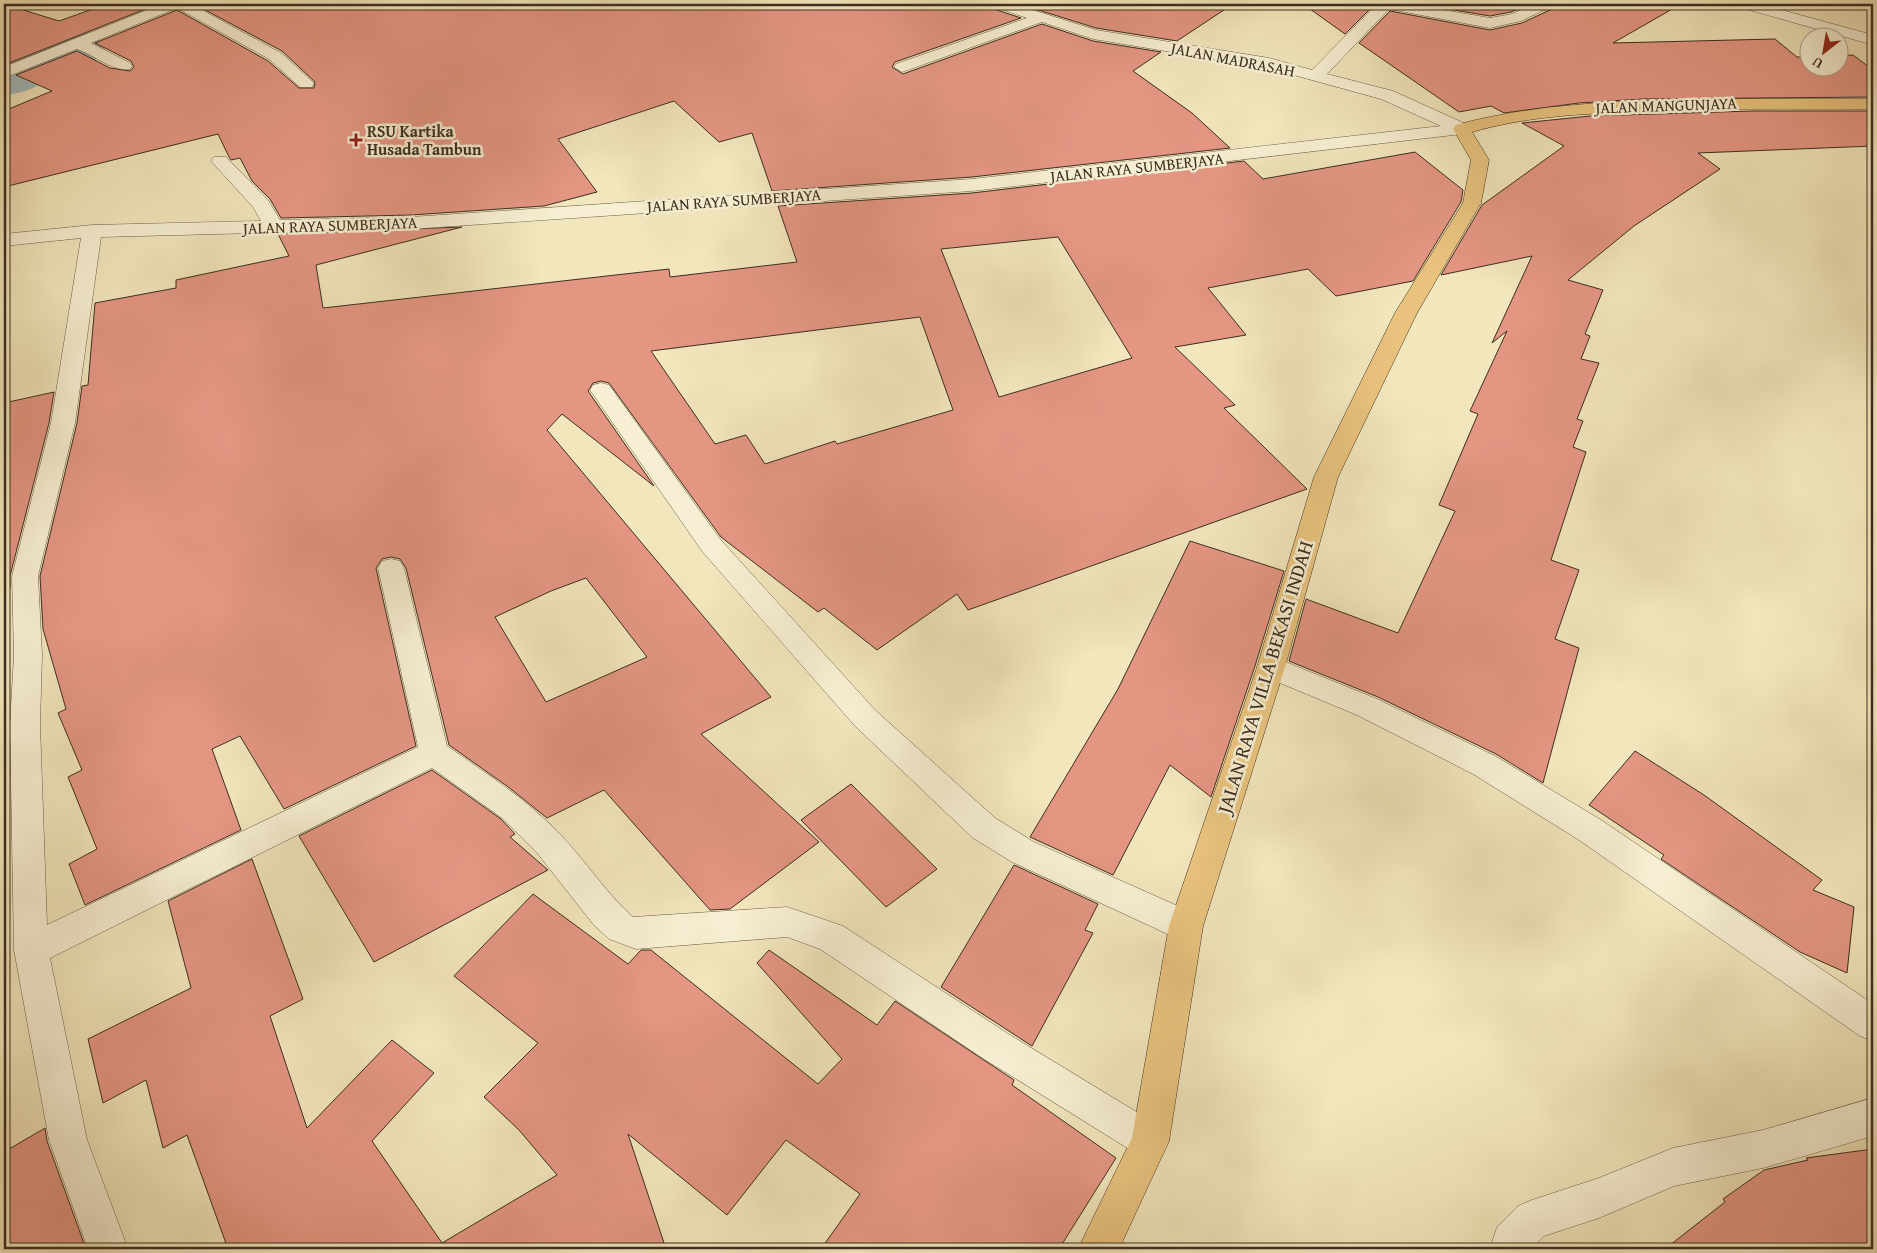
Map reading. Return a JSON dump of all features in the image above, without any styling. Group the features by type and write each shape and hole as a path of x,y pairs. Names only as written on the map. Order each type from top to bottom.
{"main road":[{"name":"JALAN MANGUNJAYA","path":"1462,129 1527,115 1582,108 1700,103 1873,104"},
{"name":"JALAN RAYA VILLA BEKASI INDAH","path":"1098,1249 1150,1141 1186,926 1272,667 1326,477 1406,313 1472,203 1480,160 1462,129"}],"street":[{"path":"4,73 175,4"},
{"path":"180,4 275,56 306,83"},
{"name":"JALAN MADRASAH","path":"1000,4 1093,34 1269,63 1387,96 1462,129"},
{"path":"1315,76 1385,4 1490,23 1516,18 1546,4"},
{"path":"1744,4 1873,40"},
{"path":"902,67 1040,18"},
{"path":"78,44 98,51 124,66"},
{"name":"JALAN RAYA SUMBERJAYA","path":"4,240 92,231 275,228 411,223 972,185 1462,129"},
{"path":"220,161 261,204 275,228"},
{"path":"92,231 63,423 25,576 28,656 25,725 31,950 68,1140 108,1249"},
{"path":"601,390 711,546 872,724 984,828 1015,847 1097,888 1186,926"},
{"path":"391,568 434,753 513,809 549,844 605,913 621,928 636,934 787,922 831,937 997,1047 1150,1141"},
{"path":"1272,667 1367,707 1484,765 1590,830 1873,1024"},
{"path":"31,950 434,753"},
{"path":"1510,1249 1511,1241 1532,1220 1599,1198 1673,1166 1763,1150 1873,1118"}],"building":[{"path":"4,4 59,21 107,4 158,4 4,65"},
{"path":"194,4 991,4 994,9 1021,18 895,62 892,67 903,74 1042,24 1093,41 1161,52 1133,71 1192,113 1230,148 972,177 772,191 752,133 719,142 674,101 558,139 597,192 544,206 411,215 281,218 270,199 252,181 240,158 231,160 218,134 4,187 4,111 52,91 16,75 77,51 110,68 130,71 134,67 131,61 95,43 177,10 268,61 299,88 314,88 315,82 282,51"},
{"path":"1019,4 1233,4 1177,41 1096,28"},
{"path":"1303,4 1375,4 1345,34"},
{"path":"1418,4 1530,4 1511,12 1490,16"},
{"path":"1555,4 1681,4 1613,43 1775,39 1797,57 1800,57 1800,78 1850,78 1850,55 1853,55 1873,70 1873,97 1642,99 1579,103 1504,113 1491,106 1459,112 1359,43 1390,11 1490,30 1522,23 1552,9"},
{"path":"1752,111 1873,111 1873,146 1698,153 1720,169 1634,226 1568,280 1603,290 1585,334 1590,336 1581,359 1599,363 1577,419 1583,421 1573,447 1586,452 1551,560 1579,570 1555,639 1579,648 1543,783 1496,754 1378,697 1289,661 1306,599 1398,633 1455,511 1439,505 1478,414 1470,411 1507,331 1492,343 1532,256 1441,275 1482,205 1564,146 1522,123 1590,116"},
{"path":"1415,152 1463,190 1461,202 1413,281 1336,296 1308,269 1208,288 1246,335 1175,347 1235,405 1224,408 1307,489 968,610 957,594 877,650 824,608 818,612 721,537 609,383 601,381 593,383 588,391 654,486 562,414 547,430 771,697 701,734 819,842 730,909 710,910 604,790 547,818 507,786 449,745 406,568 400,559 391,557 382,559 376,568 416,746 284,809 240,736 212,749 241,830 85,905 69,864 97,849 68,777 82,770 58,713 66,709 43,629 40,576 77,423 82,386 88,385 95,303 176,288 176,280 289,256 278,234 462,227 316,265 323,308 669,269 670,277 797,262 778,206 972,193 1244,161 1263,179","holes":["1058,237 1132,358 999,397 941,249","920,317 953,410 837,444 835,441 765,464 746,435 715,444 651,351","586,578 647,657 546,702 495,617 551,591"]},
{"path":"54,392 49,423 10,576 10,588 4,588 4,403"},
{"path":"1190,541 1284,571 1255,666 1211,797 1170,765 1113,875 1030,837 1118,689"},
{"path":"1635,751 1704,795 1822,880 1813,890 1854,907 1847,973 1800,952 1661,859 1664,855 1589,805"},
{"path":"432,770 501,819 515,834 510,837 548,870 374,962 299,836"},
{"path":"851,784 937,869 886,907 801,820"},
{"path":"252,859 303,999 270,1016 307,1128 392,1040 434,1073 372,1141 442,1243 557,1175 519,1130 484,1097 538,1043 454,976 533,894 628,964 641,950 651,950 818,1084 842,1059 757,963 769,950 877,1025 895,1001 1014,1080 1012,1085 1116,1158 1059,1249 821,1249 860,1194 786,1140 727,1215 628,1134 666,1249 228,1249 187,1135 163,1148 146,1080 103,1103 88,1039 191,988 168,901"},
{"path":"1014,865 1098,904 1085,930 1093,933 1032,1046 941,987"},
{"path":"45,1128 47,1141 86,1249 4,1249 4,1152"},
{"path":"1873,1149 1873,1249 1665,1249 1725,1202 1723,1199 1764,1170 1808,1160 1806,1158"}],"waterway":[{"path":"4,78 76,47"}],"place":[{"name":"RSU Kartika Husada Tambun","path":"356,140"}]}
